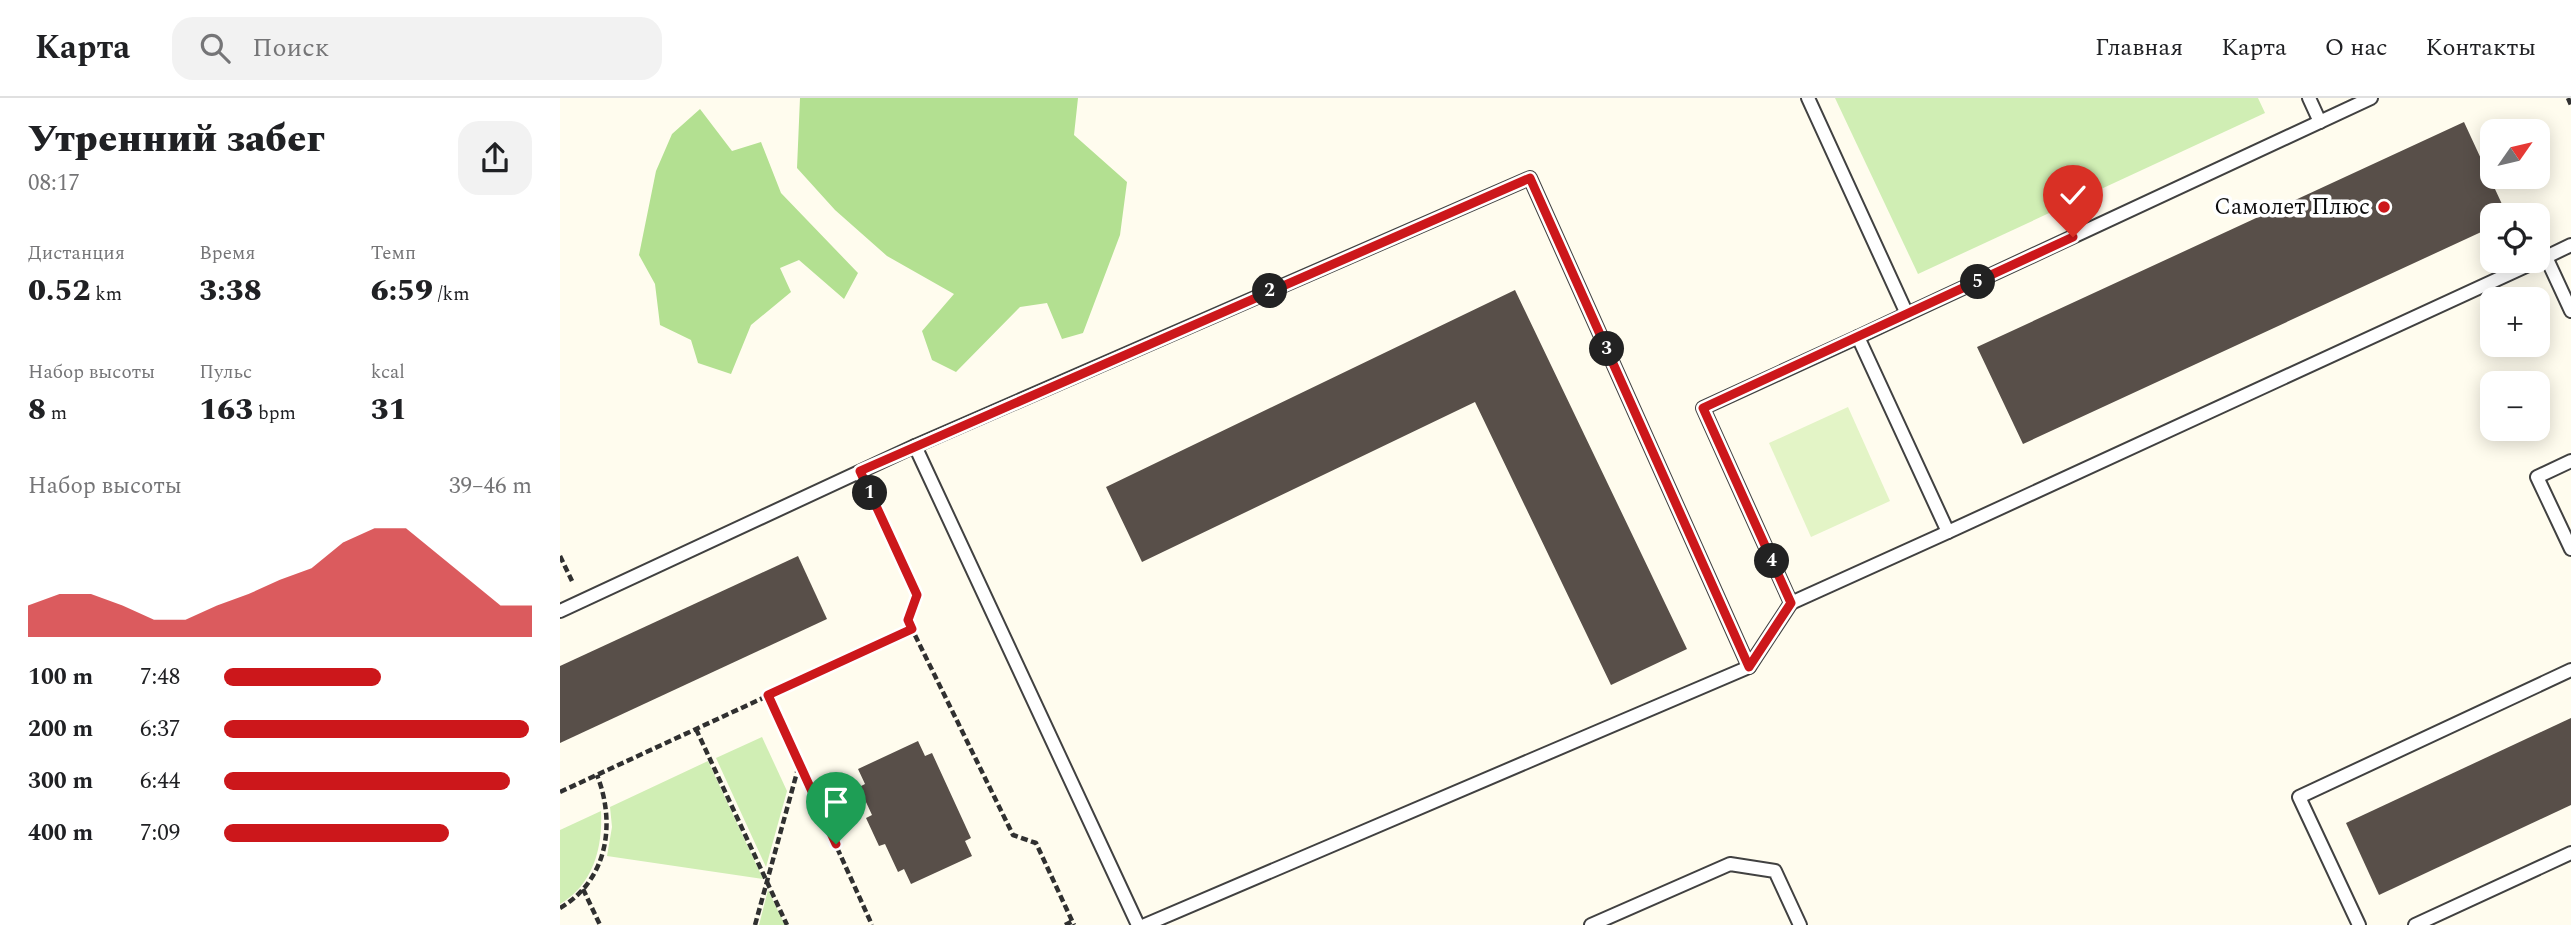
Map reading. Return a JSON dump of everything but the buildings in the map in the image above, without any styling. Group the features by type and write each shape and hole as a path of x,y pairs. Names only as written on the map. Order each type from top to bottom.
{"lane":[{"path":"1808,98 1908,314"},
{"path":"2309,98 2320,122"},
{"path":"1791,603 1703,408 2371,98"},
{"path":"560,611 915,446 1530,178 1749,667"},
{"path":"2550,254 2571,245"},
{"path":"1145,925 1749,667 1791,603 2510,273"},
{"path":"2548,273 2571,311"},
{"path":"1858,337 1948,532"},
{"path":"915,446 1138,925"},
{"path":"2571,461 2538,477 2571,549"},
{"path":"2359,925 2299,797 2571,670"},
{"path":"2415,925 2571,853"},
{"path":"1591,925 1730,864 1774,871 1800,925"}],"path":[{"path":"2568,98 2571,105"},
{"path":"860,471 917,595 908,620 912,629 1013,835 1037,843 1074,923 1065,925"},
{"path":"560,556 581,601"},
{"path":"560,792 912,629"},
{"path":"768,695 872,925"},
{"path":"696,729 787,925"},
{"path":"755,925 799,764"},
{"path":"560,908 583,889 595,873 608,835 604,794 597,775"},
{"path":"583,889 600,925"}],"green space":[{"path":"800,98 1078,98 1074,135 1127,182 1120,235 1083,333 1062,339 1047,303 1020,307 956,372 932,360 922,331 954,294 887,256 835,210 797,168"},
{"path":"1835,98 2258,98 2265,113 1918,274"},
{"path":"700,109 732,151 761,142 781,193 858,273 844,299 799,260 780,268 791,292 751,325 731,374 698,363 691,340 660,325 655,284 639,255 656,171 672,134"},
{"path":"1848,407 1890,501 1811,537 1769,443"},
{"path":"762,737 787,791 766,867 716,758"},
{"path":"708,761 763,879 607,856 612,827 610,807"},
{"path":"601,811 600,838 594,864 581,887 560,904 560,830"},
{"path":"768,890 785,925 759,925"}],"place":[{"name":"Самолет Плюс","path":"2384,207"}],"route":[{"path":"836,844 768,695 912,629 908,620 917,595 860,471 1530,178 1749,667 1791,603 1703,408 2073,237"}]}
